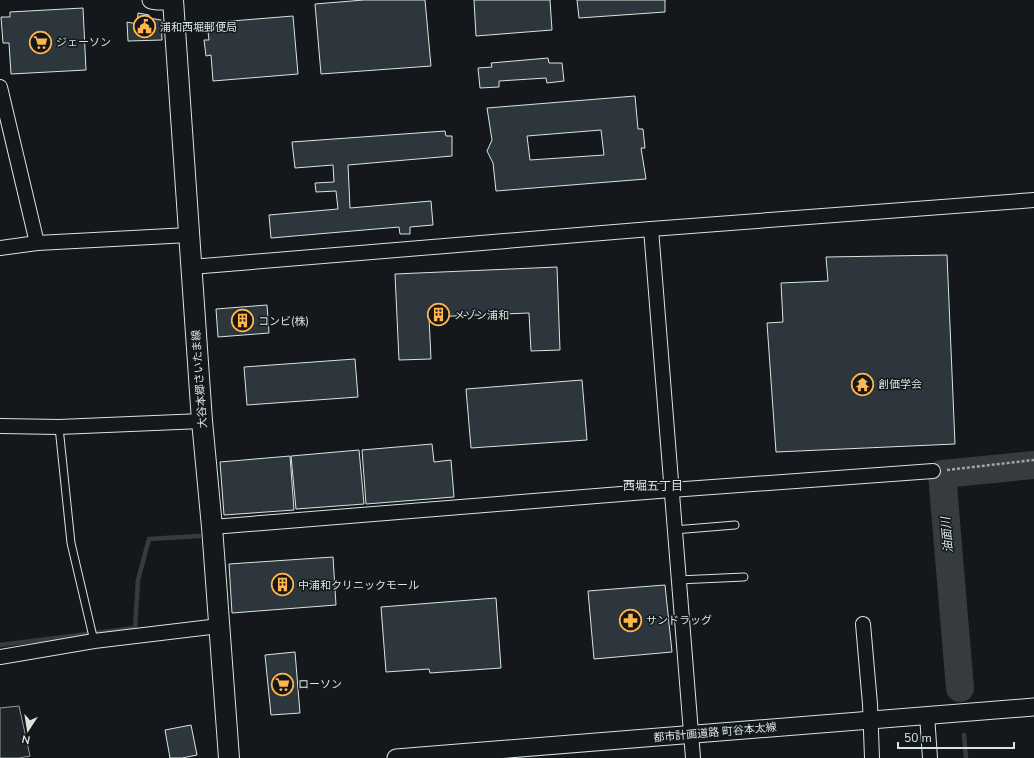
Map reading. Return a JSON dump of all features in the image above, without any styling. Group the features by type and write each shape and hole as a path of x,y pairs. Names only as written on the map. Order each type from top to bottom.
{"main road":[{"name":"大谷本郷さいたま線","path":"176,0 191,267 229,758"}],"street":[{"path":"151,0 176,0"},
{"path":"0,87 37,243"},
{"path":"191,267 651,229 1034,200"},
{"path":"651,229 693,758"},
{"path":"0,248 37,243 189,235"},
{"path":"0,426 59,426 202,421"},
{"path":"212,527 671,490 933,471"},
{"path":"863,624 870,704 872,758"},
{"path":"0,657 93,638 219,626"},
{"name":"都市計画道路 町谷本太線","path":"396,758 1034,706"},
{"path":"927,715 930,758"}],"lane":[{"path":"59,426 71,543 93,638"},
{"path":"674,530 735,525"},
{"path":"678,580 744,576"}],"path":[{"path":"933,471 1034,460"}],"shaded area":[{"path":"19,706 30,756 19,758 0,758 0,708"}],"building":[{"path":"364,0 425,0 431,66 321,74 315,4"},
{"path":"474,0 550,0 552,30 476,36"},
{"path":"577,0 665,0 665,12 579,18"},
{"path":"83,8 86,70 11,74 9,43 3,43 1,17 10,17 10,12"},
{"path":"138,13 149,15 149,18 161,20 162,40 128,41 127,22 137,24"},
{"path":"293,16 298,74 213,81 211,55 206,56 204,40 209,40 207,23"},
{"path":"548,58 549,63 562,63 564,81 547,83 546,78 499,81 499,87 480,88 478,68 492,67 491,63"},
{"path":"635,96 638,129 643,129 645,148 641,148 646,179 496,191 493,163 487,151 492,140 487,108","holes":["601,130 604,155 530,160 527,136"]},
{"path":"445,131 446,136 452,136 452,156 348,165 350,208 431,201 433,225 410,227 410,234 400,234 399,227 271,238 269,215 338,209 336,191 316,192 315,183 334,182 333,165 295,168 292,142"},
{"name":"創価学会","path":"947,255 955,444 776,452 767,323 783,322 781,283 828,281 826,257"},
{"name":"メゾン浦和","path":"557,267 560,350 531,351 529,313 429,317 431,359 399,360 395,274"},
{"name":"コンビ(株)","path":"267,305 269,333 218,337 216,309"},
{"path":"355,359 358,397 247,405 244,367"},
{"path":"582,380 587,440 471,448 466,389"},
{"path":"432,444 434,462 451,460 454,497 366,504 362,450"},
{"path":"359,450 364,504 296,509 291,456"},
{"path":"290,456 294,510 224,515 220,462"},
{"name":"中浦和クリニックモール","path":"333,557 336,605 232,613 229,564"},
{"path":"665,585 672,652 594,659 588,591"},
{"path":"496,598 501,668 430,673 429,669 386,672 381,607"},
{"name":"ローソン","path":"295,652 300,713 271,715 265,655"},
{"path":"191,725 197,755 182,758 170,758 165,730"}],"waterway":[{"name":"油面川","path":"960,688 942,474 1034,465"},
{"name":"油面川","path":"936,481 942,480"},
{"path":"0,645 135,628 138,580 149,539 199,536"},
{"name":"油面川","path":"964,735 966,758"}],"place":[{"name":"浦和西堀郵便局","path":"145,27"},
{"name":"ジェーソン","path":"41,42"},
{"name":"メゾン浦和","path":"438,315"},
{"name":"コンビ(株)","path":"242,321"},
{"name":"創価学会","path":"862,384"},
{"name":"中浦和クリニックモール","path":"283,585"},
{"name":"サンドラッグ","path":"631,620"},
{"name":"ローソン","path":"283,684"}],"district":[{"name":"西堀五丁目","path":"653,486"}]}
